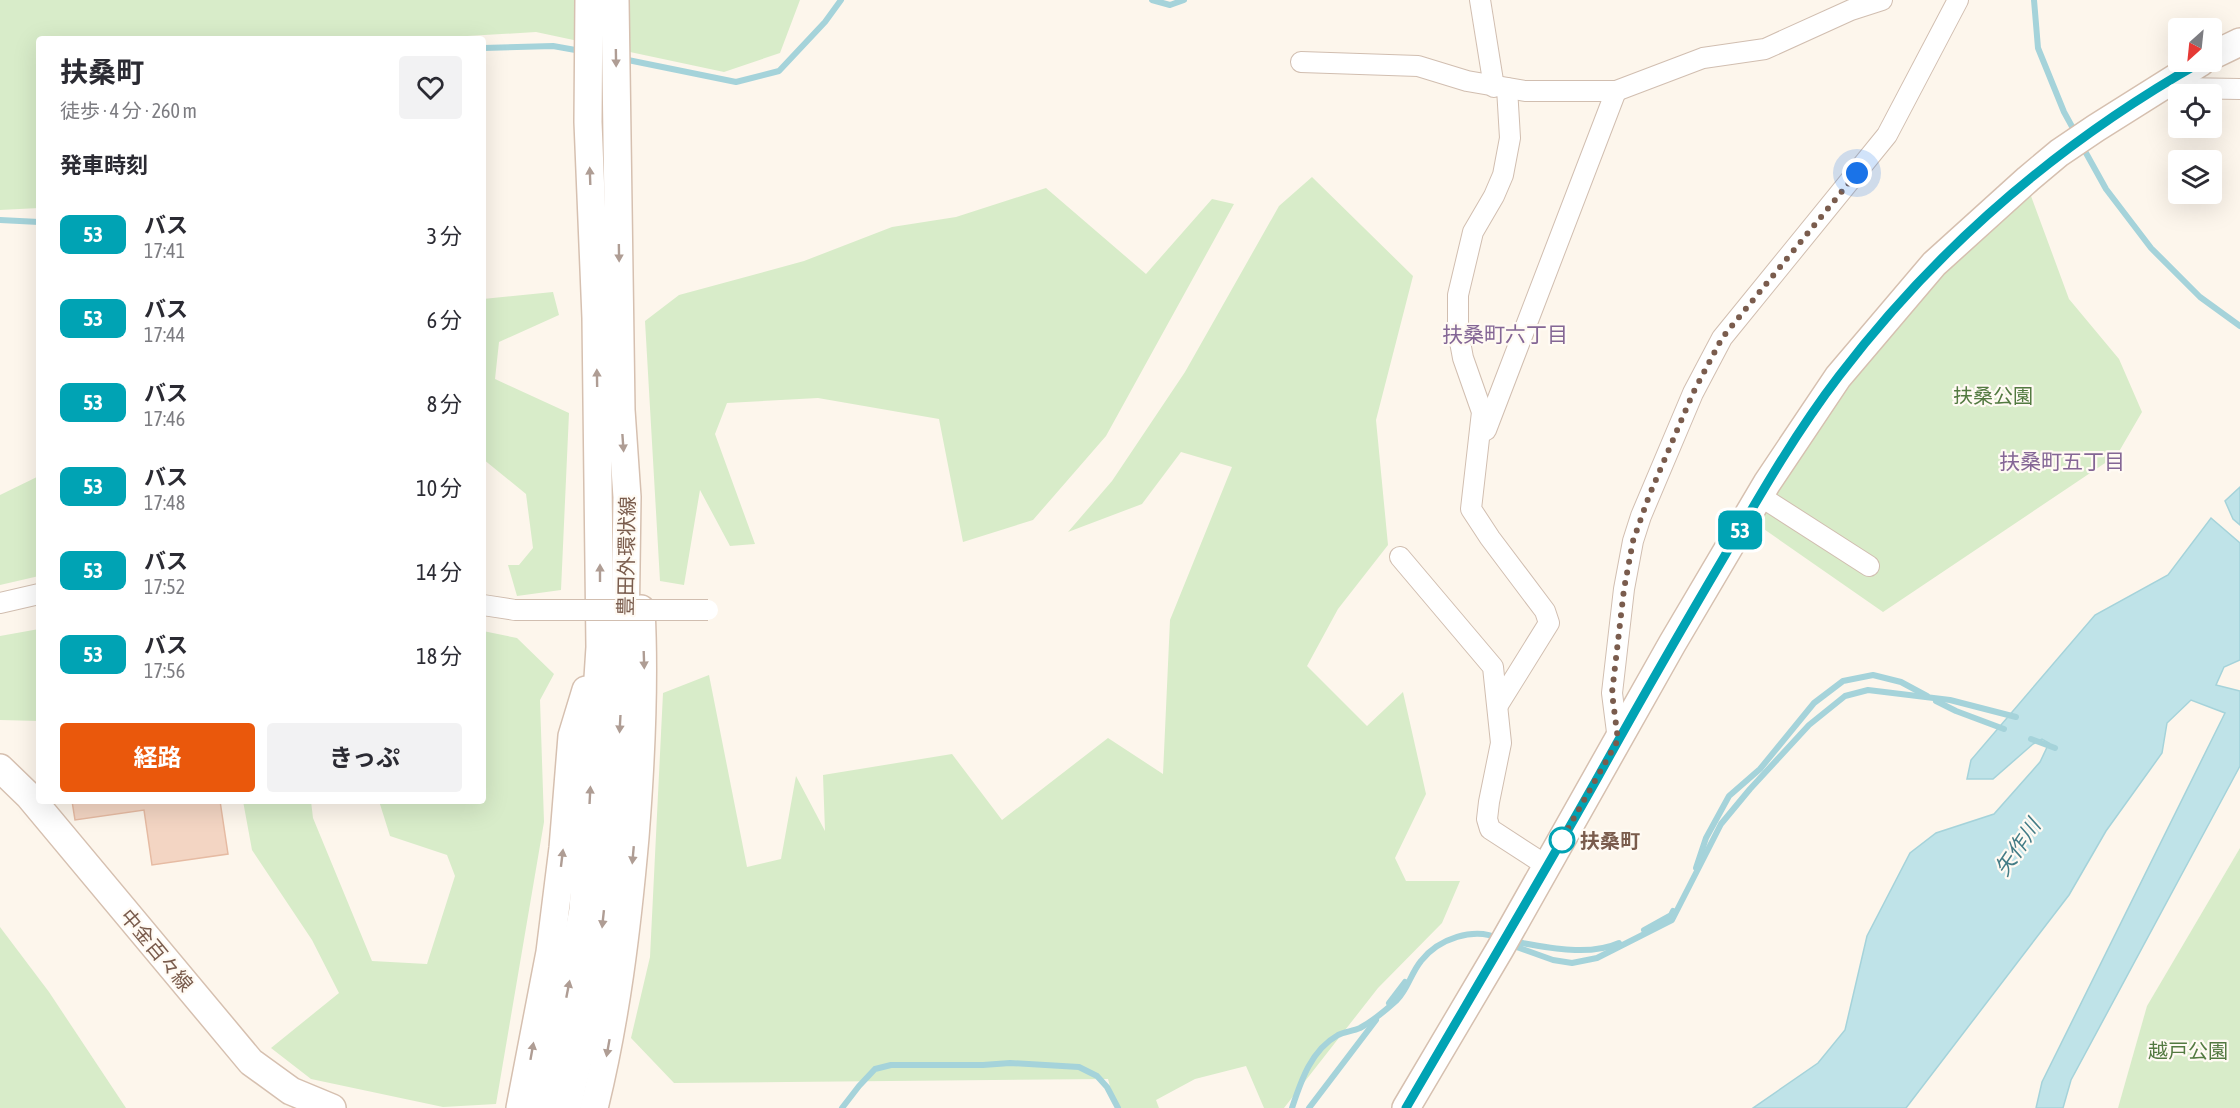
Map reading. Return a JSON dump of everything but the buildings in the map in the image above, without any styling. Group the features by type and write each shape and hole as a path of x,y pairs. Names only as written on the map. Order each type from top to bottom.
{"street":[{"name":"豊田外環状線","path":"545,1108 583,910 593,736 612,646 627,498 621,410 608,320 588,122 589,0"},
{"name":"豊田外環状線","path":"567,1108 588,1018 600,943 611,842 612,646 600,500 608,320 615,0"},
{"path":"1480,0 1510,138 1503,175 1494,196 1473,232 1458,295 1458,331 1463,358 1482,412 1471,509 1545,611 1549,623 1498,705"},
{"path":"1301,62 1418,66 1467,81 1525,91 1616,91 1703,58 1765,49 1851,10 1882,0"},
{"path":"1618,740 1612,693 1624,589 1633,541 1693,393 1722,338 1887,135 1958,0"},
{"path":"2222,51 2240,42"},
{"path":"1406,1108 1760,496 1838,376 1934,264 1973,226 2059,153 2184,72"},
{"path":"2167,82 2179,88 2240,88"},
{"path":"1477,452 1616,91"},
{"path":"1760,496 1869,566"},
{"path":"594,1108 608,1052 628,923 640,778 644,674 640,586 627,498"},
{"path":"1400,557 1493,668 1501,743 1487,819 1490,829 1547,866"},
{"path":"0,603 36,595"},
{"path":"486,605 516,610 708,610"},
{"path":"520,1108 550,952 564,848 572,736 612,646"},
{"name":"中金百々線","path":"0,768 29,796 251,1062 291,1091 332,1108"}],"green space":[{"path":"0,0 800,0 780,53 724,72 536,32 467,36 36,36 36,208 0,210"},
{"path":"1312,177 1413,276 1376,420 1388,545 1338,609 1307,666 1367,726 1403,692 1426,794 1395,858 1406,881 1460,881 1442,923 1378,988 1284,1108 1264,1108 1246,1066 1195,1079 1156,1100 1159,1108 1116,1108 1108,1079 674,1083 631,1038 650,957 663,693 709,675 747,867 781,859 796,776 825,831 823,775 952,754 1002,820 1108,738 1163,774 1170,620 1232,467 1181,452 1142,504 1068,532 1112,481 1185,372 1279,206"},
{"path":"1046,188 1146,274 1212,199 1234,204 1106,436 1033,520 963,542 939,419 818,398 727,403 715,434 755,544 730,546 700,490 684,585 660,581 645,321 679,295 804,261 892,227 956,217"},
{"name":"扶桑公園","path":"2031,196 2069,299 2119,359 2142,412 2117,455 1883,612 1748,518 1848,382 1936,279"},
{"path":"553,292 559,315 499,342 495,379 569,413 561,590 517,596 508,565 519,565 533,548 526,494 486,461 486,299"},
{"path":"36,477 36,577 0,585 0,495"},
{"path":"36,630 36,721 0,720 0,636"},
{"path":"486,632 517,638 554,674 540,700 544,822 496,1104 443,1107 311,1079 271,1048 339,993 312,940 252,850 244,804 311,804 313,818 372,961 427,964 455,876 447,855 390,836 380,804 486,804"},
{"name":"越戸公園","path":"2240,848 2240,1108 2118,1108 2147,1006"},
{"path":"0,927 49,992 126,1108 0,1108"}],"water":[{"path":"2240,487 2240,525 2233,519 2225,501"},
{"name":"矢作川","path":"2211,518 2240,543 2240,660 2224,667 2216,685 2240,691 2240,766 2071,1080 2063,1108 2036,1108 2042,1082 2225,713 2191,700 2167,723 2162,753 2106,831 2069,895 1906,1108 1753,1108 1818,1063 1845,1030 1867,936 1910,853 1936,833 1994,814 2040,762 2049,743 2042,739 2033,744 1993,779 1967,779 1971,760 2095,615 2168,575"}],"waterway":[{"path":"623,59 736,82 779,71 825,22 841,0"},
{"path":"1152,0 1170,5 1184,0"},
{"path":"2034,0 2038,48 2064,112 2075,132"},
{"path":"486,48 553,46 581,51"},
{"path":"2081,144 2106,189 2151,248 2200,297 2240,326"},
{"path":"0,220 36,222"},
{"path":"1696,868 1706,838 1729,796 1760,769 1814,703 1843,681 1873,675 1901,682 1927,696"},
{"path":"1511,945 1553,960 1572,963 1597,958 1672,920 1721,824 1809,725 1845,696 1868,690 1950,700 2016,717"},
{"path":"1936,701 2004,729"},
{"path":"2031,739 2055,748"},
{"path":"1644,930 1671,915 1673,911"},
{"path":"1292,1108 1303,1077 1321,1049 1338,1035 1365,1025 1393,1004 1401,996 1428,953 1447,941 1468,934 1490,935 1500,939"},
{"path":"1511,941 1566,950 1594,949 1619,943"},
{"path":"1389,1003 1405,982"},
{"path":"1309,1108 1376,1020"},
{"path":"842,1108 875,1069 891,1065 1010,1063 1079,1067 1097,1076 1107,1087 1118,1108"}],"bus line":[{"name":"53","path":"1406,1108 1498,953 1672,644 1767,483 1838,376 1934,264 1973,226 2059,153 2183,72"}],"place":[{"name":"扶桑町","path":"1562,840"}],"district":[{"name":"扶桑町六丁目","path":"1505,334"},
{"name":"扶桑町五丁目","path":"2062,461"}],"route":[{"path":"1562,840 1557,848 1618,740 1612,693 1624,589 1633,541 1649,496 1693,393 1722,338 1857,173"}]}
